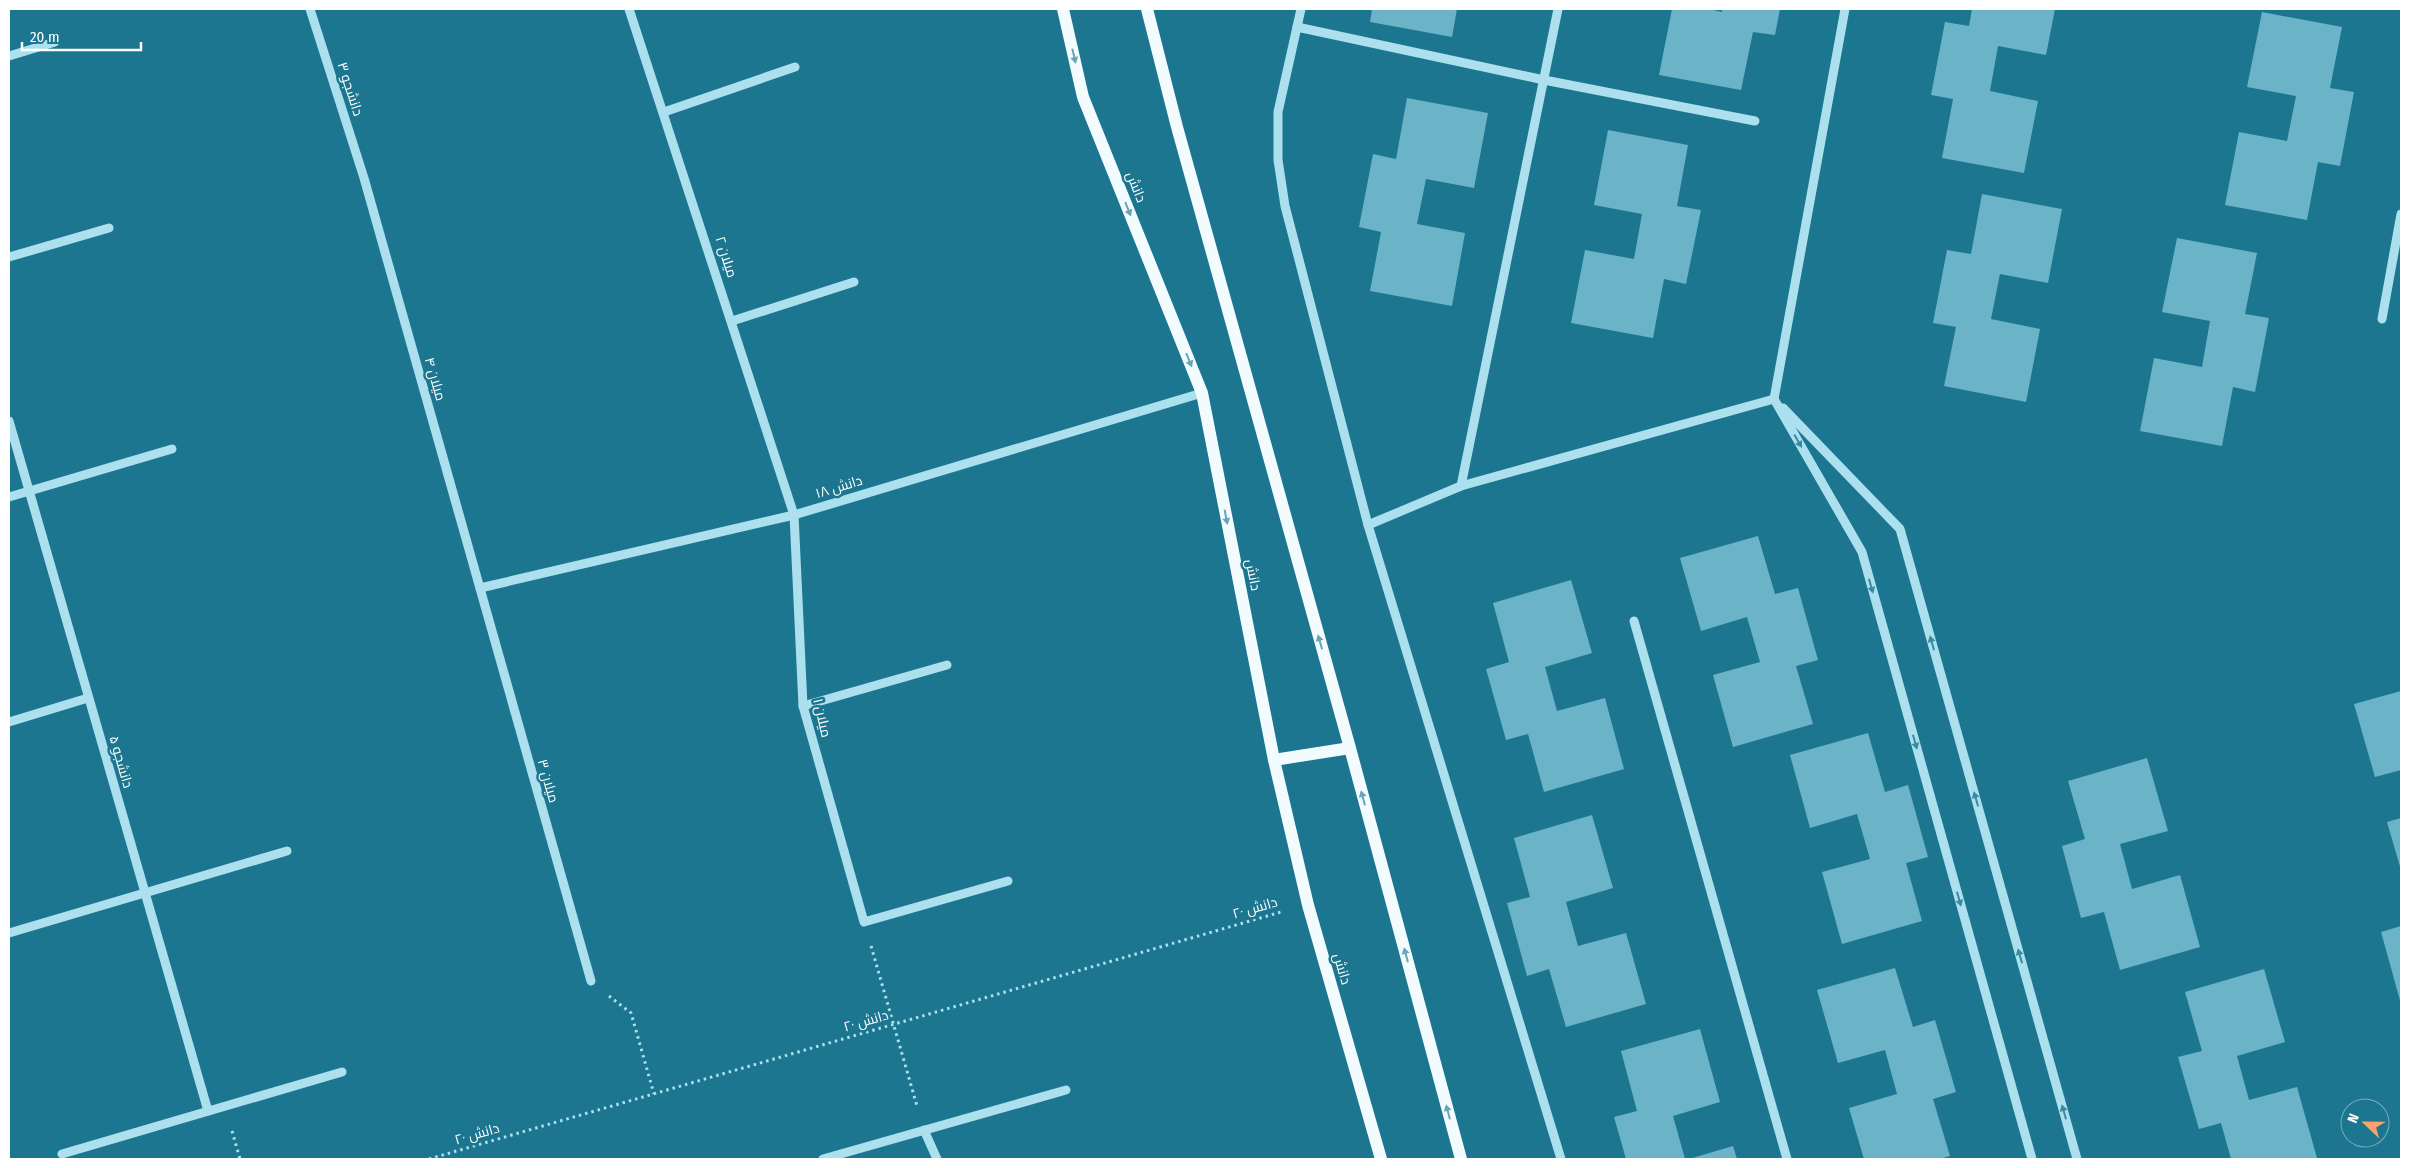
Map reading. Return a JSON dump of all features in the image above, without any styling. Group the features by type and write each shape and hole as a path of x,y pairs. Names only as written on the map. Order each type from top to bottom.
{"main road":[{"name":"دانش","path":"1063,9 1083,97 1202,392 1274,760 1308,904 1381,1159"},
{"path":"1148,9 1177,127 1350,748 1461,1159"},
{"path":"1274,760 1350,748"}],"street":[{"name":"دانشجو ۳","path":"310,9 364,178"},
{"name":"میلان ۲","path":"629,9 794,515"},
{"path":"1301,9 1278,112 1278,160 1285,206 1368,525 1561,1159"},
{"path":"1461,486 1558,9"},
{"path":"1845,9 1774,399 1862,552 2032,1159"},
{"path":"1297,27 1544,80 1755,121"},
{"path":"9,56 55,42"},
{"path":"664,112 795,67"},
{"name":"میلان ۴","path":"364,178 480,588"},
{"path":"2382,319 2401,214"},
{"path":"9,257 108,228"},
{"path":"732,321 854,282"},
{"name":"دانش ۱۸","path":"480,588 794,515 1202,392"},
{"path":"1368,525 1461,486 1774,399"},
{"path":"1774,399 1900,529 2077,1159"},
{"name":"دانشجو ۵","path":"9,422 208,1111"},
{"path":"9,497 172,449"},
{"name":"میلان ۱","path":"794,515 803,706 864,922"},
{"name":"میلان ۳","path":"480,588 591,981"},
{"path":"1634,621 1786,1159"},
{"path":"803,706 947,665"},
{"path":"9,722 88,698"},
{"path":"9,933 287,851"},
{"path":"864,922 1008,881"},
{"path":"62,1154 342,1072"},
{"path":"823,1159 1066,1090"},
{"path":"924,1130 936,1159"}],"path":[{"name":"دانش ۲۰","path":"429,1159 1308,904"},
{"path":"864,922 924,1130"},
{"path":"591,981 631,1013 654,1094"}],"building":[{"path":"1372,9 1457,9 1452,37 1370,22"},
{"path":"1672,9 1708,9 1722,12 1722,9 1780,9 1775,35 1753,32 1741,90 1659,75"},
{"path":"1972,9 2055,9 2046,55 1998,46 1990,91 2038,101 2024,173 1942,158 1953,99 1931,95 1945,22 1969,26"},
{"path":"2262,12 2342,27 2330,88 2354,92 2340,166 2318,162 2307,220 2225,205 2239,132 2287,141 2296,96 2247,87"},
{"path":"1407,98 1488,113 1474,188 1426,179 1417,224 1465,233 1452,306 1370,291 1381,232 1359,227 1373,154 1396,159"},
{"path":"1608,130 1688,145 1677,206 1701,210 1686,284 1664,279 1653,338 1571,323 1585,250 1634,259 1642,214 1594,205"},
{"path":"1982,194 2062,209 2048,283 2000,274 1991,319 2040,329 2026,402 1944,386 1956,327 1933,323 1947,250 1971,254"},
{"path":"2177,238 2257,253 2245,314 2269,318 2255,392 2233,387 2222,446 2140,431 2154,358 2202,367 2210,321 2162,312"},
{"path":"1758,536 1775,594 1798,588 1818,660 1796,666 1813,724 1733,747 1713,675 1760,662 1747,617 1701,631 1680,558"},
{"path":"1571,580 1592,653 1545,667 1557,711 1605,698 1624,769 1544,792 1528,734 1506,740 1486,669 1509,662 1493,603"},
{"path":"2401,691 2401,770 2375,777 2354,704"},
{"path":"1868,733 1885,792 1908,785 1928,857 1906,863 1922,921 1842,944 1822,872 1870,859 1857,814 1810,828 1790,755"},
{"path":"2147,758 2168,831 2120,844 2132,889 2180,875 2200,947 2120,970 2104,912 2081,918 2062,846 2085,839 2068,781"},
{"path":"1592,815 1613,888 1566,902 1578,946 1626,933 1646,1004 1566,1027 1549,969 1527,976 1507,903 1530,897 1514,838"},
{"path":"2401,818 2401,870 2387,822"},
{"path":"2401,926 2401,1004 2381,932"},
{"path":"1895,968 1913,1027 1935,1020 1956,1092 1933,1099 1950,1156 1939,1159 1864,1159 1849,1108 1897,1094 1885,1050 1838,1063 1817,990"},
{"path":"2264,969 2285,1042 2237,1056 2249,1100 2297,1087 2317,1158 2231,1159 2221,1123 2199,1129 2178,1057 2202,1051 2185,992"},
{"path":"1700,1029 1720,1102 1673,1116 1685,1159 1626,1159 1614,1117 1637,1111 1621,1051"},
{"path":"1733,1146 1737,1159 1689,1159"}]}
